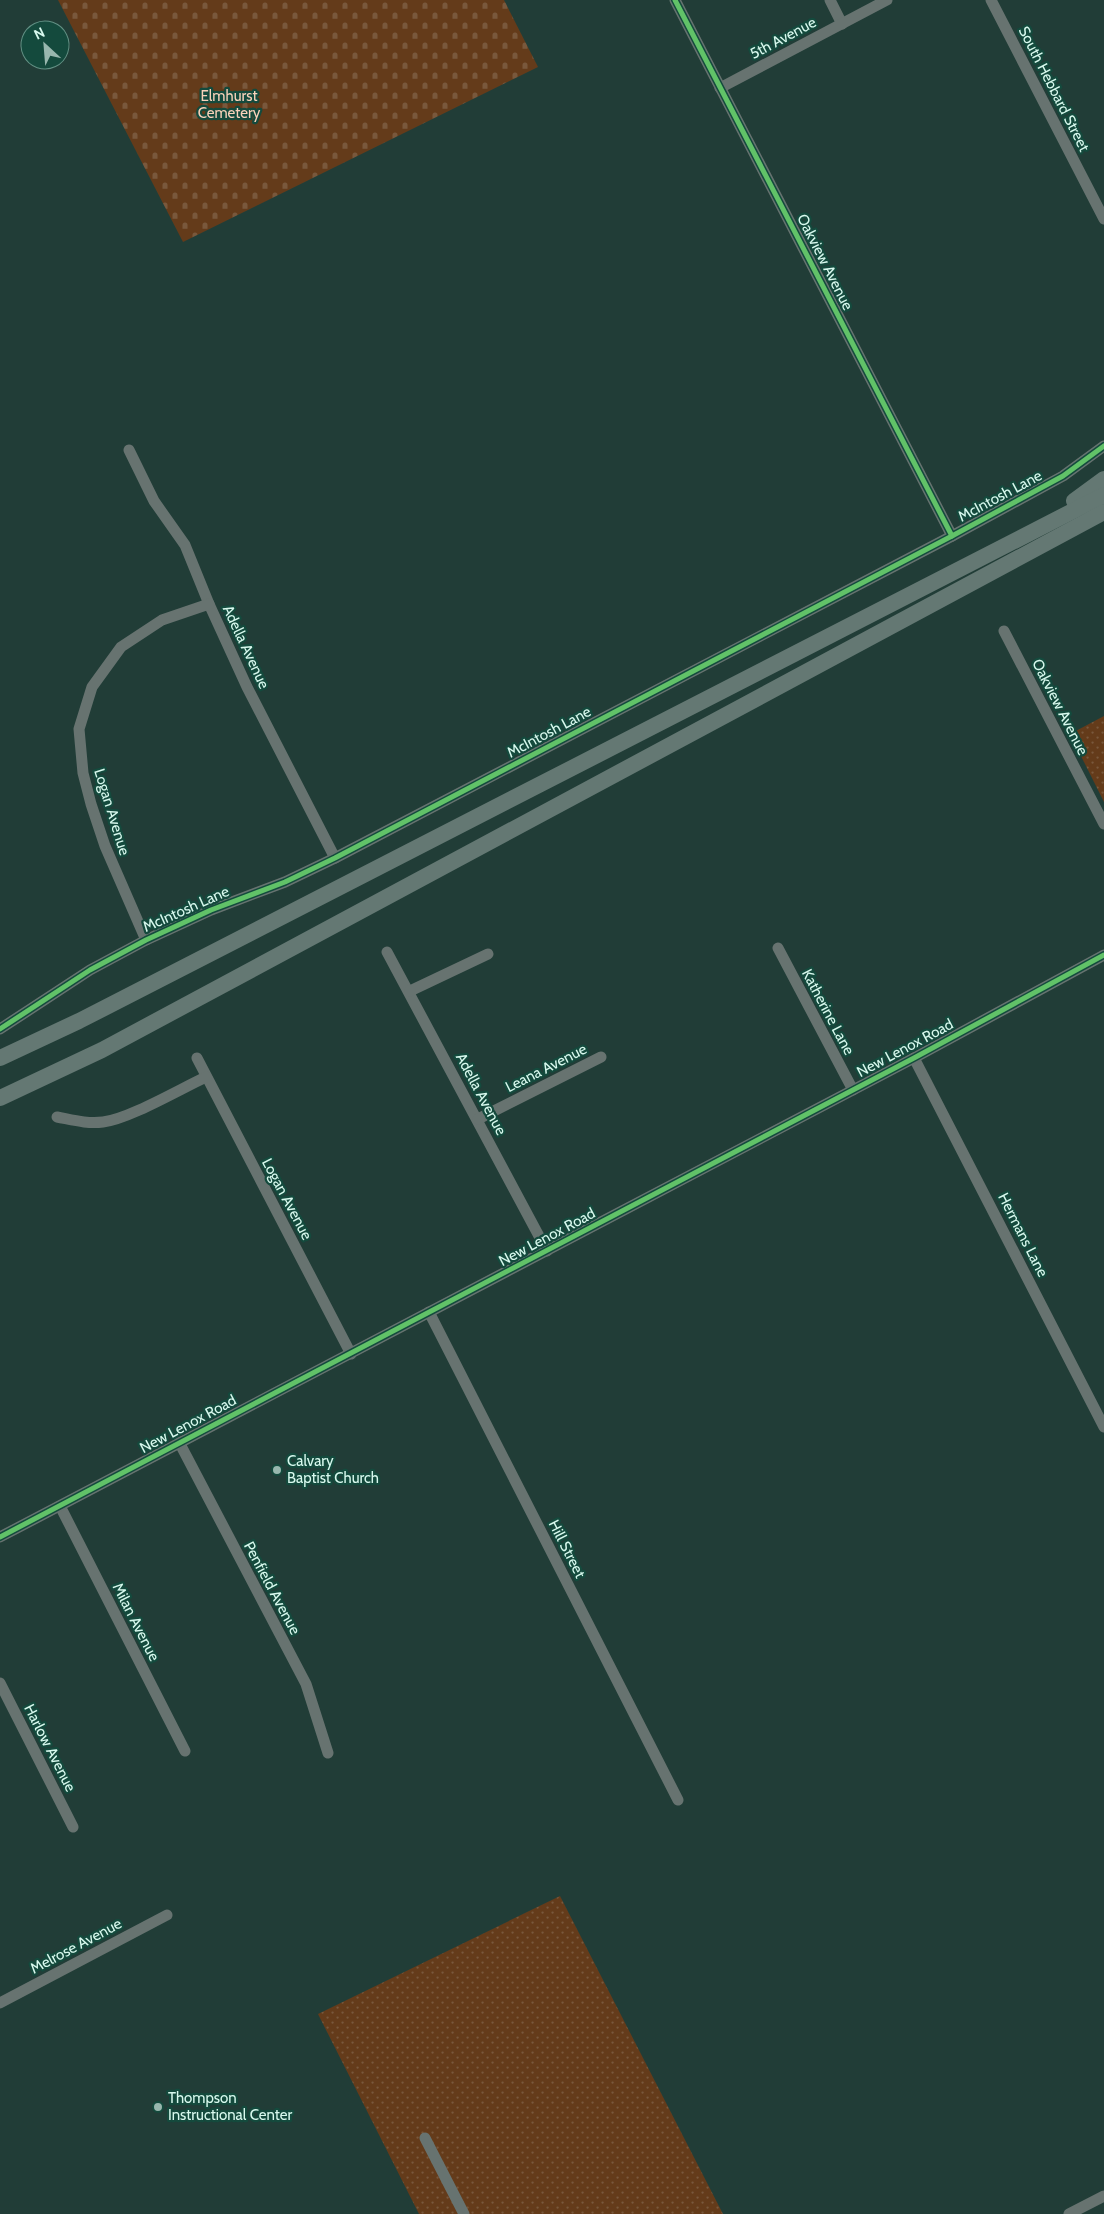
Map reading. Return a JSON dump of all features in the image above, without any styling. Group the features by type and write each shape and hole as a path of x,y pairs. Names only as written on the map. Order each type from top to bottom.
{"highway":[{"path":"1023,537 1104,479"},
{"path":"0,1058 79,1021 1104,495"},
{"path":"0,1098 102,1050 1104,512"},
{"path":"1072,529 1104,526"}],"street":[{"name":"Oakview Avenue","path":"675,0 952,536"},
{"path":"830,0 842,24"},
{"name":"5th Avenue","path":"720,88 888,0"},
{"name":"South Hebbard Street","path":"991,0 1104,219"},
{"name":"McIntosh Lane","path":"0,1029 18,1019 90,970 146,940 211,910 285,882 336,858 952,536 1063,476 1104,446"},
{"name":"Adella Avenue","path":"129,450 154,501 185,545 209,604 247,687 336,858"},
{"name":"Logan Avenue","path":"146,940 105,846 91,804 83,773 79,729 92,687 120,647 162,620 209,604"},
{"name":"Oakview Avenue","path":"1004,631 1104,824"},
{"name":"Katherine Lane","path":"778,948 852,1090"},
{"name":"Adella Avenue","path":"387,952 547,1251"},
{"path":"410,992 488,954"},
{"name":"New Lenox Road","path":"0,1537 914,1058 1104,956"},
{"name":"Leana Avenue","path":"478,1119 601,1057"},
{"name":"Logan Avenue","path":"197,1058 351,1354"},
{"name":"Hermans Lane","path":"914,1058 1103,1425"},
{"path":"57,1117 87,1122 105,1122 125,1115 206,1077"},
{"name":"Hill Street","path":"429,1312 678,1800"},
{"name":"Penfield Avenue","path":"179,1442 306,1684 328,1753"},
{"name":"Milan Avenue","path":"60,1506 185,1751"},
{"name":"Harlow Avenue","path":"0,1684 73,1827"},
{"name":"Melrose Avenue","path":"0,2003 167,1915"},
{"path":"425,2138 464,2214"},
{"path":"1069,2214 1104,2196"}],"green space":[{"name":"Elmhurst Cemetery","path":"58,0 504,0 538,67 183,242"},
{"path":"1104,716 1104,802 1070,734"},
{"path":"560,1896 723,2214 419,2214 318,2014"}],"cycle path":[{"path":"675,0 952,536"},
{"path":"0,1029 90,970 146,940 211,910 285,882 335,858 952,536 1063,476 1104,446"},
{"path":"0,1537 914,1058 1104,955"}],"place":[{"name":"Calvary Baptist Church","path":"277,1470"},
{"name":"Thompson Instructional Center","path":"158,2107"}]}
